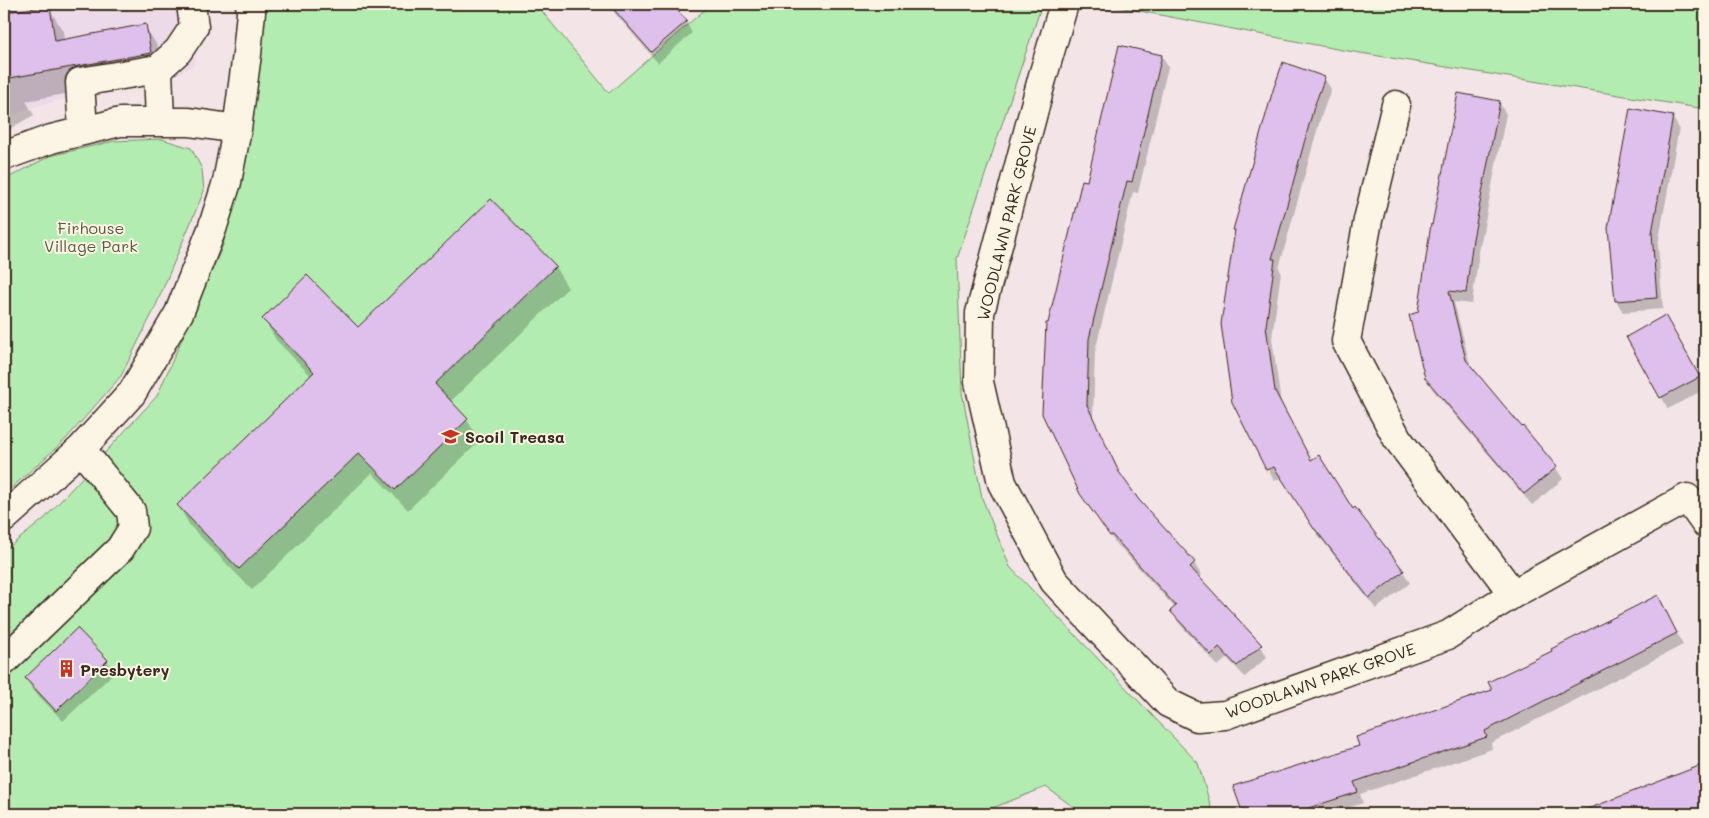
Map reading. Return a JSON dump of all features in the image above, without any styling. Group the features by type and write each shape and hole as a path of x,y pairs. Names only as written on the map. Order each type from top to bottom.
{"street":[{"path":"83,131 80,82 158,69 178,51 194,27 191,4"},
{"path":"4,518 81,449 132,393 179,313 212,229 227,182 237,129 247,54 250,4"},
{"name":"WOODLAWN PARK GROVE","path":"1064,4 1044,70 980,313 979,382 1002,483 1054,580 1168,702 1197,717 1225,715 1448,635 1513,594 1696,490 1705,523"},
{"path":"158,69 160,122"},
{"path":"1396,105 1368,220 1346,341 1397,438 1513,594"},
{"path":"4,156 52,139 120,122 189,122 237,129"},
{"path":"4,661 120,549 133,528 131,511 81,449"}],"shaded area":[{"path":"4,4 198,4 195,65 168,79 122,84 27,109 4,120"}],"green space":[{"path":"264,4 536,4 609,93 709,6 708,4 1042,4 957,259 962,392 982,498 1010,567 1198,763 1213,814 1083,814 1046,787 977,814 4,814 4,551 44,519 157,396 223,245 255,103"},
{"path":"1103,4 1705,4 1705,109 1342,50"},
{"name":"Firhouse Village Park","path":"162,139 191,148 202,169 204,191 154,310 121,376 66,439 8,491 4,486 4,180 50,156 114,141"}],"building":[{"path":"609,4 672,4 687,21 651,52"},
{"path":"50,6 55,41 146,24 151,53 4,79 4,12"},
{"path":"1119,45 1162,55 1132,182 1127,181 1089,339 1087,405 1119,472 1139,500 1195,562 1190,567 1262,645 1237,666 1219,647 1211,655 1170,611 1176,606 1112,535 1110,536 1080,494 1042,414 1046,323 1048,323 1082,180 1087,181"},
{"path":"1283,62 1325,77 1314,107 1272,259 1275,259 1266,326 1275,391 1311,460 1319,455 1353,509 1355,507 1404,571 1369,598 1314,529 1274,467 1266,470 1232,402 1221,324 1235,230 1233,230 1273,90"},
{"path":"1458,93 1500,101 1473,239 1466,293 1449,291 1466,360 1557,467 1524,494 1425,378 1409,315 1418,312 1431,224"},
{"path":"1630,108 1673,116 1652,233 1657,298 1615,301 1608,228"},
{"path":"491,199 556,266 435,384 468,419 395,490 359,453 239,569 177,505 314,372 262,319 307,275 358,327"},
{"path":"1665,315 1700,377 1660,398 1626,337"},
{"path":"1658,595 1677,633 1485,731 1487,737 1354,782 1358,792 1290,814 1243,814 1233,786 1359,746 1356,737 1492,690 1488,682 1552,651 1551,649"},
{"name":"Presbytery","path":"77,628 108,660 56,711 25,678"},
{"path":"1699,766 1705,781 1705,809 1692,814 1580,814 1580,812"}],"place":[{"name":"Scoil Treasa","path":"451,436"},
{"name":"Presbytery","path":"66,669"}]}
